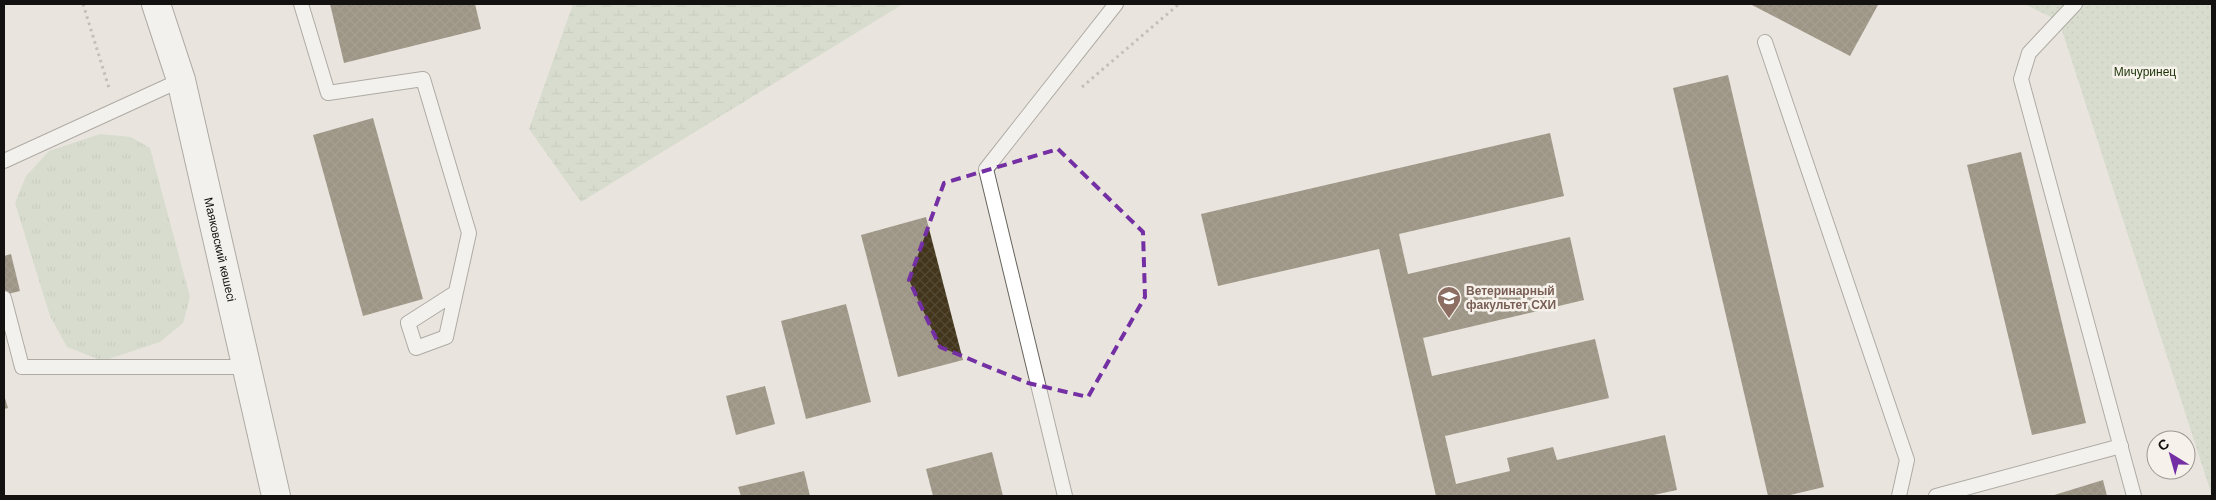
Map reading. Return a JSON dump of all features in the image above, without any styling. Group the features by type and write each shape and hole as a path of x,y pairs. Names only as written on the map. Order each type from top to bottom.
{"main road":[{"name":"Маяковский көшесі","path":"156,4 181,80 276,496"}],"lane":[{"path":"301,4 328,93 423,79 469,233 455,293"},
{"path":"1065,496 986,169 1116,4"},
{"path":"2075,4 2028,53 2021,79 2134,496"},
{"path":"1765,42 1907,460 1900,496"},
{"path":"4,161 181,80"},
{"path":"4,298 22,367 247,367"},
{"path":"1936,496 2121,446"}],"path":[{"path":"83,4 116,110"}],"highlighted area":[{"path":"1058,149 1143,232 1145,297 1088,397 1028,383 940,347 909,280 944,183"}],"green space":[{"path":"573,4 903,4 581,202 529,129"},
{"name":"Мичуринец","path":"2024,4 2212,4 2212,496 2196,446 2196,430 2191,430 2059,21"},
{"path":"100,134 131,137 150,148 190,297 183,323 160,342 103,361 67,347 50,316 15,203 26,176 49,151"}],"building":[{"path":"330,4 475,4 481,29 344,63"},
{"path":"1750,4 1876,4 1878,5 1850,56"},
{"path":"1728,75 1824,487 1786,496 1768,496 1673,88"},
{"path":"373,118 423,299 363,316 313,135"},
{"name":"Ветеринарный факультет СХИ","path":"1550,133 1564,196 1399,234 1408,274 1570,237 1584,300 1423,338 1432,376 1595,339 1609,398 1445,436 1456,484 1510,471 1507,458 1553,447 1557,460 1665,435 1677,490 1649,496 1436,496 1379,249 1218,286 1201,214"},
{"path":"2021,152 2086,423 2032,435 1967,165"},
{"path":"926,217 963,360 898,377 861,235"},
{"path":"11,254 20,291 4,295 4,256"},
{"path":"846,304 871,402 806,419 781,321"},
{"path":"765,386 775,424 736,435 726,396"},
{"path":"4,395 8,408 4,409"},
{"path":"992,452 1003,496 933,496 926,469"},
{"path":"804,471 810,496 741,496 738,487"},
{"path":"2103,480 2107,496 2051,496"}],"place":[{"name":"Ветеринарный факультет СХИ","path":"1449,319"}]}
